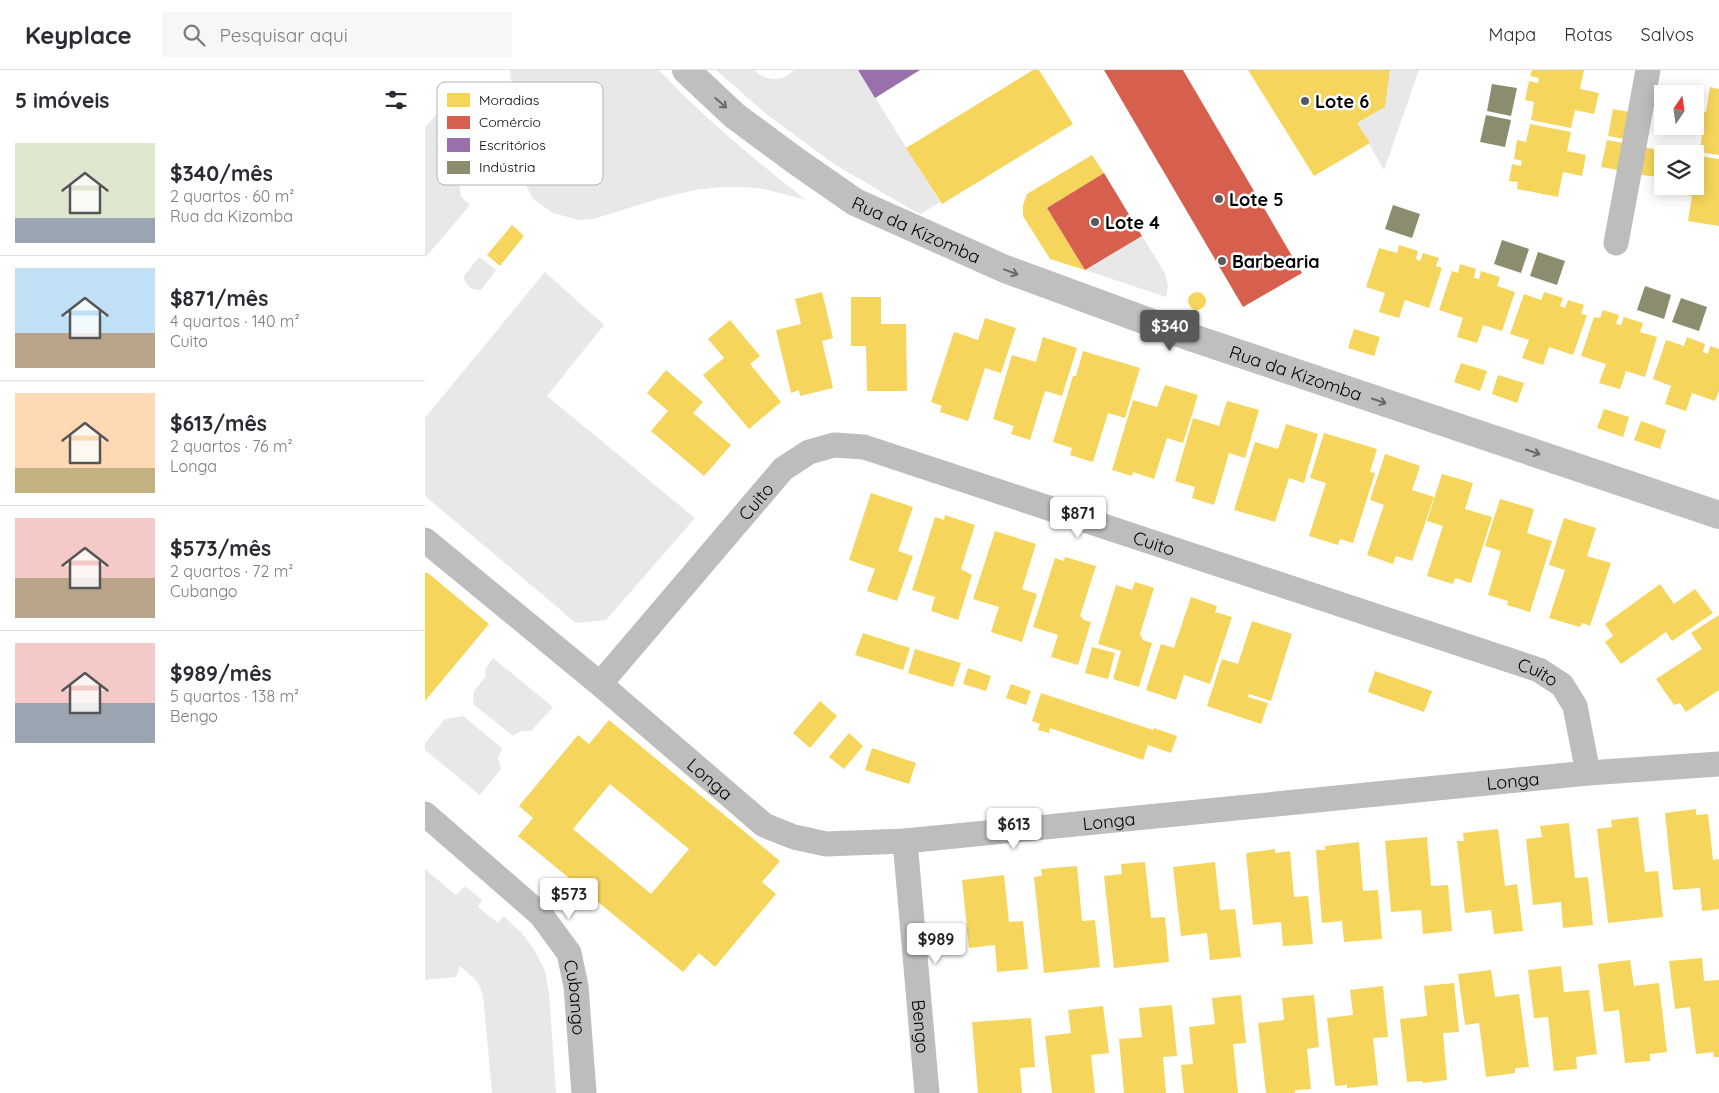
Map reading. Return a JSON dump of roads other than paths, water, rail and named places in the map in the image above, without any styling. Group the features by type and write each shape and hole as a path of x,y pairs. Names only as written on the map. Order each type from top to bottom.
{"main road":[{"name":"Rua da Kizomba","path":"686,70 735,116 855,202 1005,269 1193,338 1719,515"}],"street":[{"path":"1616,243 1648,70"},
{"name":"Cuito","path":"600,684 783,469 809,452 834,446 863,447 1539,670 1562,685 1575,706 1588,773"},
{"name":"Longa","path":"425,540 600,684 764,825 794,837 826,844 905,841 1588,773 1719,764"},
{"name":"Cubango","path":"425,814 541,915 569,953 576,986 584,1093"},
{"name":"Bengo","path":"905,841 927,1093"}],"place":[{"name":"Lote 6","path":"1305,101"},
{"name":"Lote 5","path":"1219,199"},
{"name":"Lote 4","path":"1095,222"},
{"name":"Barbearia","path":"1222,261"}]}
